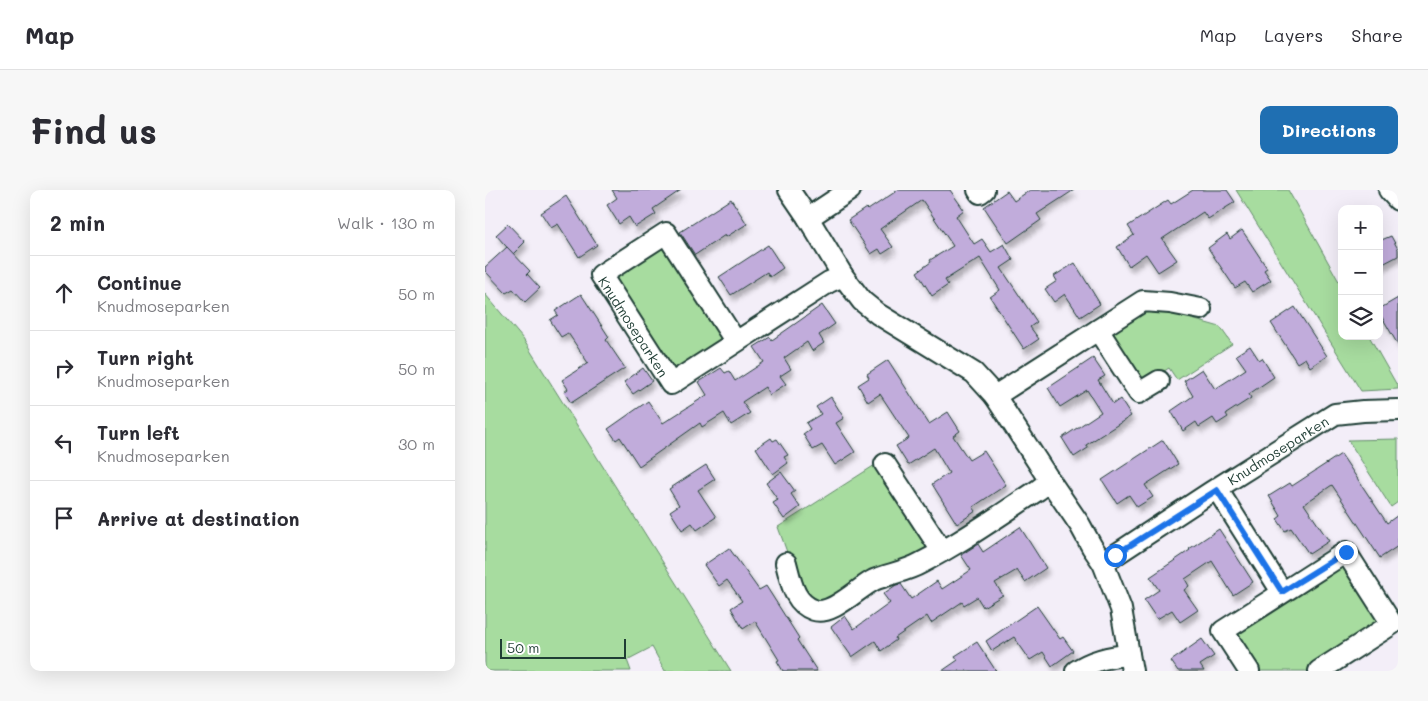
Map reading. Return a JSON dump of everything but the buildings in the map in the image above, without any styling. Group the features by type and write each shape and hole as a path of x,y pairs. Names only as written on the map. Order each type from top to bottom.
{"street":[{"path":"789,190 843,276 862,301 878,314 974,373 995,396 1103,563 1121,609 1130,663 1111,656 1087,664 1076,671"},
{"path":"808,218 850,190"},
{"path":"978,190 980,193 984,190"},
{"path":"1389,190 1398,200"},
{"name":"Knudmoseparken","path":"736,342 666,233 601,275 671,384 829,282 843,276"},
{"path":"995,396 1143,301 1171,303 1201,309"},
{"path":"1098,330 1139,393 1159,381"},
{"name":"Knudmoseparken","path":"1103,563 1335,414 1398,410"},
{"path":"885,464 943,551"},
{"path":"786,564 793,589 801,602 815,610 828,610 873,581 919,564 943,551 1050,481"},
{"name":"Knudmoseparken","path":"1217,490 1282,592"},
{"path":"1249,671 1223,631 1346,552 1392,624 1319,671"}],"green space":[{"path":"1236,190 1288,190 1338,280 1338,340 1371,340 1398,387 1398,389 1361,391"},
{"path":"663,244 726,341 673,376 611,277"},
{"path":"485,294 523,339 731,671 665,671 652,647 627,660 631,671 485,671"},
{"path":"1146,306 1220,327 1232,344 1177,380 1169,368 1141,386 1106,332"},
{"path":"1398,439 1398,502 1391,507 1348,440"},
{"path":"875,465 933,550 829,602 812,601 797,580 778,527"},
{"path":"1343,559 1385,622 1310,671 1256,671 1231,632"}],"route":[{"path":"1115,555 1211,492 1217,490 1282,592 1346,552"}]}
